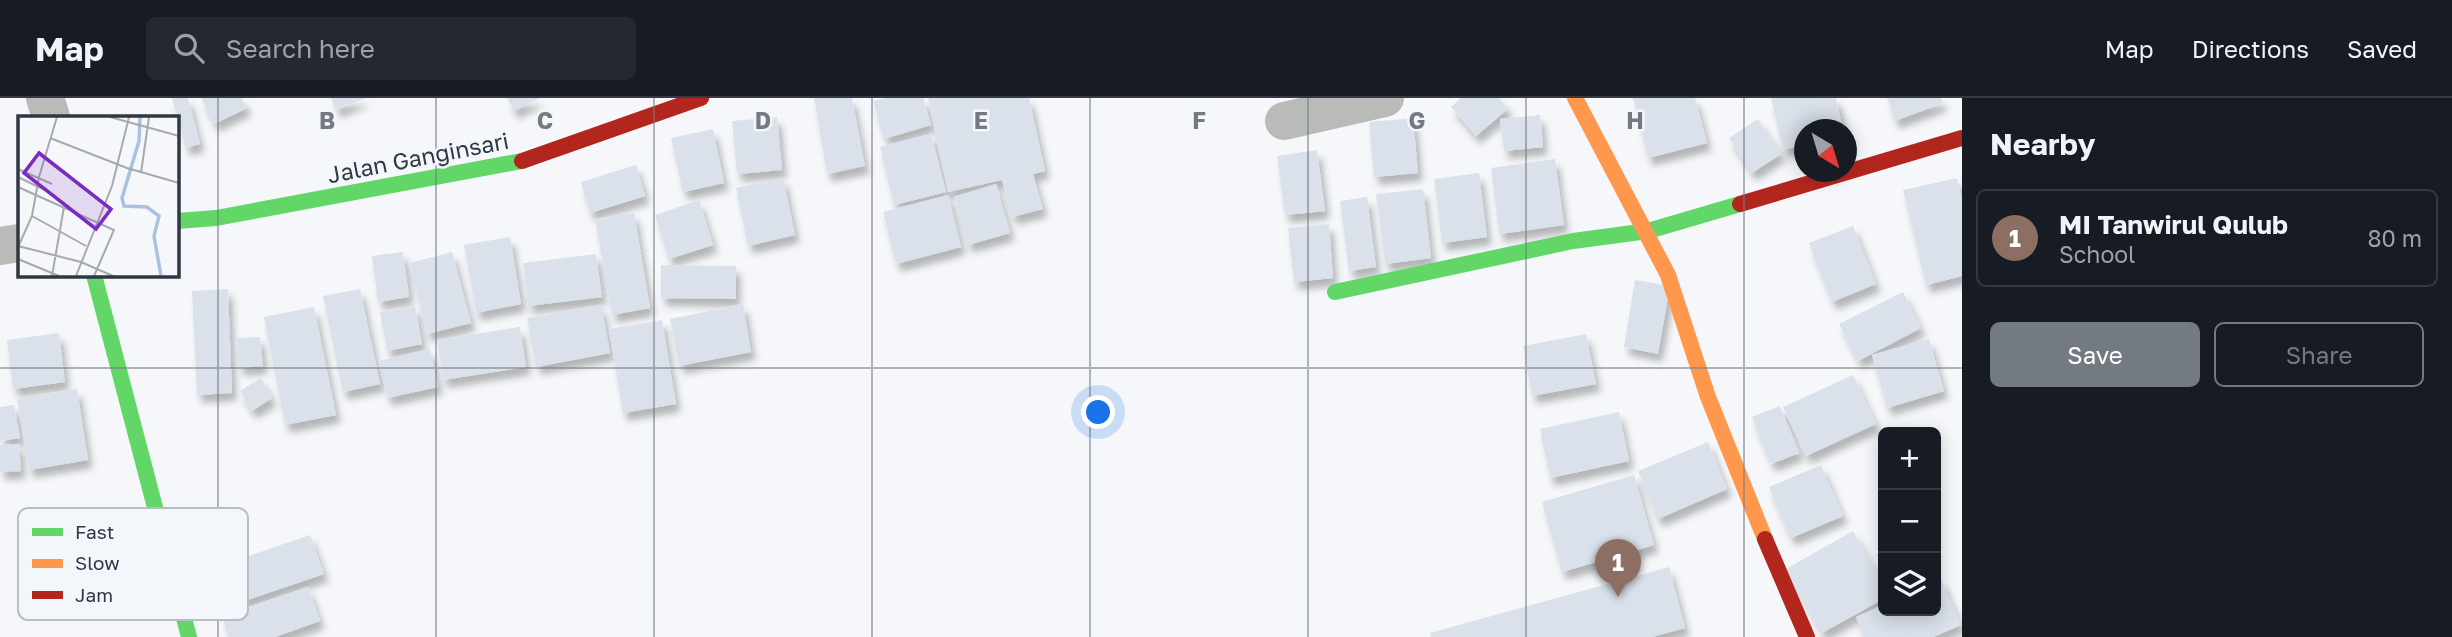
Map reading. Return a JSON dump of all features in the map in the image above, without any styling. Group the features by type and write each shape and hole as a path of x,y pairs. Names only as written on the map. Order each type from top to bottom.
{"street":[{"path":"45,98 51,116"},
{"name":"Jalan Ganginsari","path":"178,221 216,218 520,162 701,98"},
{"path":"1284,121 1385,98"},
{"path":"1576,98 1648,231 1668,275 1709,397 1756,519 1807,637"},
{"path":"1335,292 1573,241 1648,231 1962,138"},
{"path":"0,246 18,243"},
{"path":"94,276 155,508"},
{"path":"185,620 189,637"}],"building":[{"path":"172,98 188,98 200,144 186,148"},
{"path":"201,98 242,98 247,108 214,124"},
{"path":"331,98 366,98 336,110"},
{"path":"507,98 540,98 514,111"},
{"path":"814,98 852,98 865,166 827,174"},
{"path":"885,98 923,98 931,125 884,139 873,101"},
{"path":"928,98 1029,98 1045,171 1033,174 1043,209 1012,217 1002,180 948,192"},
{"path":"1461,98 1499,98 1508,109 1476,136 1451,107"},
{"path":"1633,98 1695,98 1707,143 1648,158"},
{"path":"1771,98 1836,98 1841,119 1794,119 1794,147 1783,150"},
{"path":"1887,98 1941,98 1943,103 1895,121"},
{"path":"1540,115 1543,147 1504,151 1500,119"},
{"path":"777,117 782,170 737,174 732,121"},
{"path":"1413,118 1418,173 1374,177 1369,122"},
{"path":"1758,119 1781,154 1752,173 1729,138"},
{"path":"713,129 724,183 683,192 671,138"},
{"path":"931,134 946,192 894,205 880,147"},
{"path":"1317,150 1325,211 1285,215 1277,156"},
{"path":"1555,159 1564,225 1499,234 1491,168"},
{"path":"636,165 645,196 590,213 581,182"},
{"path":"1479,173 1487,237 1442,243 1434,179"},
{"path":"783,178 795,235 748,246 736,188"},
{"path":"1957,178 1962,201 1962,276 1926,285 1903,190"},
{"path":"996,184 1010,233 968,245 954,197"},
{"path":"1423,189 1431,258 1385,264 1376,194"},
{"path":"948,195 961,247 896,264 883,212"},
{"path":"1367,197 1376,267 1349,271 1340,201"},
{"path":"699,200 713,245 669,259 655,215"},
{"path":"634,213 650,308 612,315 595,219"},
{"path":"1329,224 1333,278 1294,282 1288,228"},
{"path":"1853,226 1876,284 1832,302 1809,243"},
{"path":"510,237 521,304 476,313 464,245"},
{"path":"403,252 409,297 378,302 372,256"},
{"path":"452,252 471,323 427,334 410,263"},
{"path":"596,254 602,297 528,306 523,263"},
{"path":"661,265 736,266 736,299 661,298"},
{"path":"1635,280 1670,286 1658,354 1624,347"},
{"path":"228,289 232,393 197,395 192,291"},
{"path":"360,289 380,384 343,392 323,296"},
{"path":"1903,292 1921,328 1858,361 1839,324"},
{"path":"743,304 751,352 679,366 670,319"},
{"path":"601,305 610,353 536,367 527,318"},
{"path":"415,306 422,344 387,351 380,312"},
{"path":"314,307 336,415 285,425 264,317"},
{"path":"662,320 676,404 623,413 609,329"},
{"path":"520,327 526,367 443,380 437,340"},
{"path":"59,333 65,382 13,389 7,340"},
{"path":"1586,334 1596,384 1532,396 1523,346"},
{"path":"260,337 263,366 239,368 237,338"},
{"path":"1929,339 1944,391 1887,408 1872,355"},
{"path":"430,349 438,387 387,398 379,361"},
{"path":"1853,375 1876,424 1806,456 1783,407"},
{"path":"261,378 272,398 252,411 240,391"},
{"path":"77,389 88,460 29,470 17,399"},
{"path":"14,405 20,438 0,441 0,407"},
{"path":"1780,406 1799,453 1771,464 1752,417"},
{"path":"1619,412 1629,461 1550,478 1540,429"},
{"path":"1708,442 1727,489 1658,519 1638,471"},
{"path":"19,444 21,471 0,472 0,445"},
{"path":"1821,465 1843,516 1791,538 1769,487"},
{"path":"1634,475 1654,545 1562,572 1542,502"},
{"path":"1853,531 1878,575 1878,602 1822,633 1786,569"},
{"path":"310,535 324,574 248,600 248,556"},
{"path":"1669,567 1685,628 1652,637 1431,637 1430,633"},
{"path":"1941,579 1961,625 1933,637 1865,637 1856,617 1878,607 1878,616 1941,616"},
{"path":"308,587 320,621 275,637 229,637 223,620 248,620 248,607"}],"traffic: fast":[{"path":"178,221 216,218 522,161"},
{"path":"1335,292 1573,241 1648,231 1740,204"},
{"path":"94,276 155,508"},
{"path":"185,620 189,637"}],"traffic: slow":[{"path":"1575,98 1668,275 1708,397 1765,539"}],"traffic: jam":[{"path":"522,161 701,98"},
{"path":"1740,204 1962,138"},
{"path":"1765,539 1807,637"}],"place":[{"name":"MI Tanwirul Qulub","path":"1618,597"}]}
